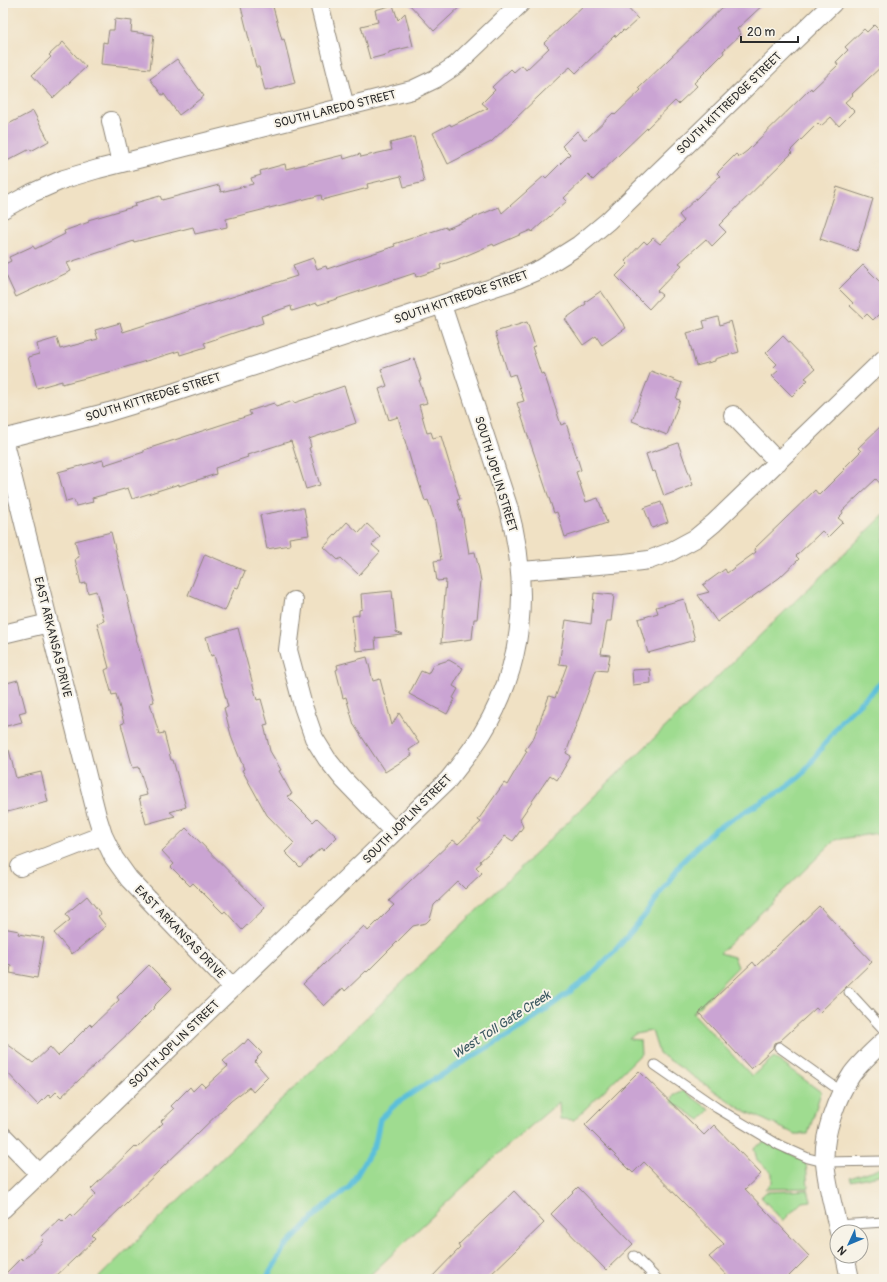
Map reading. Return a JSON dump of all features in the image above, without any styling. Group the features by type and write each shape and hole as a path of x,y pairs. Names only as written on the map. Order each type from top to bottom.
{"street":[{"path":"319,3 345,107"},
{"name":"SOUTH LAREDO STREET","path":"3,209 32,193 64,179 121,163 412,90 435,79 456,66 521,3"},
{"name":"SOUTH KITTREDGE STREET","path":"3,439 109,412 175,392 513,281 540,268 579,245 608,221 833,3"},
{"path":"111,121 121,163"},
{"name":"SOUTH JOPLIN STREET","path":"3,1210 448,780 466,758 482,734 496,708 507,682 516,647 520,625 522,597 521,571 515,529 442,305"},
{"path":"521,571 649,560 670,552 696,538 778,462 884,359"},
{"path":"733,415 778,462"},
{"name":"EAST ARKANSAS DRIVE","path":"3,439 103,835 114,858 129,879 233,988"},
{"path":"294,601 288,650 303,706 314,738 327,760 343,779 394,832"},
{"path":"3,634 49,623"},
{"path":"20,867 103,835"},
{"path":"838,1224 824,1162 825,1146 830,1125 837,1103 853,1073 883,1040"},
{"path":"3,1136 40,1174"},
{"path":"847,1264 850,1279"}],"lane":[{"path":"849,992 883,1040"},
{"path":"779,1047 842,1092"},
{"path":"655,1065 715,1106 779,1145 808,1158 824,1162 884,1161"},
{"path":"869,1224 884,1222"},
{"path":"634,1256 656,1279"}],"green space":[{"path":"884,515 884,832 835,840 720,953 734,957 738,967 693,1013 752,1076 774,1057 821,1092 808,1134 795,1134 741,1109 659,1053 652,1031 635,1034 629,1039 640,1040 641,1054 574,1120 560,1119 559,1102 497,1155 366,1279 97,1279"},
{"path":"684,1091 710,1110 700,1120 672,1102 673,1096"},
{"path":"766,1141 806,1162 808,1188 765,1189 772,1182 772,1173 757,1160 754,1148"},
{"path":"877,1169 884,1169 884,1174 851,1181 850,1178"},
{"path":"808,1190 811,1201 802,1202 783,1221 761,1197 766,1192"}],"building":[{"path":"240,3 272,3 282,40 284,39 295,83 265,91 259,67 256,67"},
{"path":"408,3 464,3 434,31"},
{"path":"586,3 623,3 638,19 625,31 623,30 616,37 615,35 576,73 570,67 491,142 448,164 433,133 488,108 482,103 495,90 492,87 511,69 514,72 522,65 526,70 549,48 544,43"},
{"path":"727,3 765,3 737,29 741,34 723,51 724,53 694,83 697,86 678,104 675,101 593,180 588,175 564,198 567,201 532,232 531,230 494,246 493,244 456,260 440,265 441,269 416,277 415,273 318,305 317,303 292,311 291,306 261,316 263,323 204,343 206,347 180,355 179,351 113,371 62,384 62,381 37,388 28,357 39,354 37,344 57,338 60,349 98,339 95,330 120,323 123,332 297,276 293,265 313,258 317,269 326,266 327,269 395,246 394,244 446,227 446,229 499,207 502,213 544,176 546,178 570,154 562,146 577,131 584,139 586,139 613,113 615,115 641,90 639,88"},
{"path":"393,5 398,20 405,13 413,46 389,52 389,54 370,59 361,26 378,22 375,10"},
{"path":"115,19 132,21 131,32 154,35 150,69 101,64 103,42 107,43 109,30 114,30"},
{"path":"874,25 884,35 884,64 845,102 854,111 839,126 831,117 821,126 818,123 790,151 792,153 719,225 726,232 712,246 706,239 679,263 682,265 657,291 662,295 649,309 616,276 628,264 625,261 644,241 647,244 653,238 660,244 684,221 679,215 720,176 717,173 736,154 739,157 747,151 811,88 812,90 838,65 836,62 848,50 845,47 864,29 867,32"},
{"path":"63,42 86,67 53,98 32,75 51,57 49,55"},
{"path":"177,59 204,96 179,115 164,94 162,95 150,79"},
{"path":"33,111 49,141 31,151 30,149 7,161 3,152 3,127"},
{"path":"414,137 424,182 404,187 401,176 367,184 368,188 322,200 321,195 226,219 227,227 195,234 193,227 134,241 67,263 71,271 16,297 3,269 3,265 11,261 9,257 33,246 35,249 65,234 64,231 89,222 88,220 136,206 135,203 160,196 162,200 219,185 221,192 253,184 251,178 261,175 260,171 285,164 286,169 343,155 344,159 360,154 361,157 392,150 390,143"},
{"path":"837,187 873,199 857,251 820,239"},
{"path":"863,265 884,286 884,309 873,320 867,314 863,318 850,306 853,303 839,289"},
{"path":"601,291 626,328 602,345 596,336 583,345 565,319"},
{"path":"718,317 720,325 731,321 739,352 696,366 687,333 705,328 703,321"},
{"path":"527,322 535,346 532,347 541,374 544,373 561,425 566,423 581,470 576,472 586,502 598,498 607,523 565,537 557,512 554,513 517,403 524,401 515,374 509,376 495,332"},
{"path":"783,336 815,369 805,378 808,380 792,396 772,376 778,371 774,367 777,364 766,353"},
{"path":"414,358 421,380 419,380 427,403 419,405 427,433 431,432 433,438 441,436 460,499 457,500 463,518 469,553 475,552 479,570 481,581 477,619 474,619 472,639 441,643 446,580 437,581 434,561 441,560 435,522 428,500 425,501 413,468 398,417 389,420 379,389 387,386 381,369"},
{"path":"651,371 682,383 676,399 680,400 667,435 632,421"},
{"path":"344,386 356,423 309,439 311,447 309,448 320,485 306,489 291,441 247,455 248,457 215,468 216,474 132,499 128,488 92,498 93,502 76,506 74,500 66,502 58,472 103,460 104,465 144,452 144,450 251,415 249,411 274,403 276,407 293,401 294,403"},
{"path":"884,423 884,488 876,479 842,511 843,513 838,518 843,522 828,537 822,531 796,556 799,559 779,578 717,622 698,595 709,592 703,585 725,569 727,573 756,552 754,549 815,490 819,495 844,470 843,469 861,451 858,448"},
{"path":"678,443 693,485 664,496 655,471 652,472 646,454"},
{"path":"661,502 668,522 652,528 644,508"},
{"path":"304,508 309,535 289,538 290,545 267,549 260,515"},
{"path":"347,522 359,533 367,524 380,536 372,545 380,552 359,575 341,558 338,560 324,547"},
{"path":"111,532 136,638 154,702 150,703 159,734 164,733 186,807 170,812 175,816 146,824 139,797 147,795 139,767 133,768 121,724 124,723 116,694 112,695 105,670 109,668 97,623 104,621 96,591 88,593 86,583 81,584 75,559 79,557 75,541"},
{"path":"205,554 245,571 238,588 235,587 225,611 188,595"},
{"path":"392,591 396,632 403,635 375,638 376,649 356,651 352,616 359,615 359,610 362,609 361,594"},
{"path":"594,593 614,595 611,621 607,621 601,654 610,655 607,671 596,670 566,753 571,756 557,780 550,775 520,819 523,827 513,841 505,836 498,845 480,861 481,863 476,867 482,873 465,889 458,882 434,905 430,919 426,923 413,926 367,972 366,971 345,991 343,988 324,1006 303,984 364,926 368,931 394,905 389,901 453,840 458,844 481,822 478,820 504,783 507,785 527,751 525,750 534,737 549,696 555,698 567,665 559,664 566,620 591,624"},
{"path":"684,599 695,640 648,653 638,619 658,613 656,607"},
{"path":"238,628 257,700 261,699 268,724 264,725 270,751 292,794 287,796 313,822 317,818 337,837 323,851 321,848 300,867 285,852 294,843 267,815 242,770 244,769 232,739 224,708 228,707 214,655 211,656 206,637"},
{"path":"367,657 373,681 380,679 392,725 399,713 419,743 409,750 412,755 385,772 354,725 346,697 343,698 336,670 338,669 337,665"},
{"path":"449,660 463,668 453,686 458,689 453,698 455,699 447,714 409,694 421,671 428,674 433,665"},
{"path":"650,669 651,683 633,685 632,670"},
{"path":"18,680 26,711 19,713 22,722 3,727 3,684"},
{"path":"9,750 16,778 41,772 48,802 3,813 3,751"},
{"path":"186,828 265,908 242,930 225,911 223,913 193,883 190,886 171,867 174,864 162,851"},
{"path":"87,896 101,914 98,916 106,926 72,954 54,933 70,920 66,914"},
{"path":"819,906 872,962 820,1012 816,1008 780,1041 774,1043 773,1048 751,1069 699,1013 753,962 756,966"},
{"path":"3,928 19,931 18,934 44,938 37,978 10,973 11,965 3,963"},
{"path":"149,965 172,988 132,1030 61,1097 56,1092 51,1097 49,1094 38,1105 3,1068 3,1041 33,1063 50,1047 58,1056 90,1024 92,1026 119,1000 117,997"},
{"path":"248,1039 262,1053 255,1062 268,1077 253,1092 249,1087 231,1101 92,1236 95,1239 53,1279 3,1279 3,1276 21,1258 23,1260 44,1240 41,1237 60,1219 63,1222 71,1214 73,1216 96,1194 91,1189 135,1146 137,1148 163,1123 161,1121 174,1109 171,1106 190,1087 193,1091 201,1083 205,1087 228,1066 223,1061"},
{"path":"639,1071 704,1135 714,1125 761,1174 745,1189 809,1256 786,1279 730,1279 709,1257 724,1244 644,1162 633,1173 585,1125"},
{"path":"578,1187 633,1244 606,1270 551,1214"},
{"path":"514,1191 544,1223 486,1279 430,1279 460,1248 458,1245"}],"waterway":[{"name":"West Toll Gate Creek","path":"266,1279 285,1247 322,1209 349,1188 375,1144 380,1119 397,1103 421,1087 522,1027 587,979 614,952 645,915 682,862 714,830 782,790 802,775 841,721 884,680"}]}
